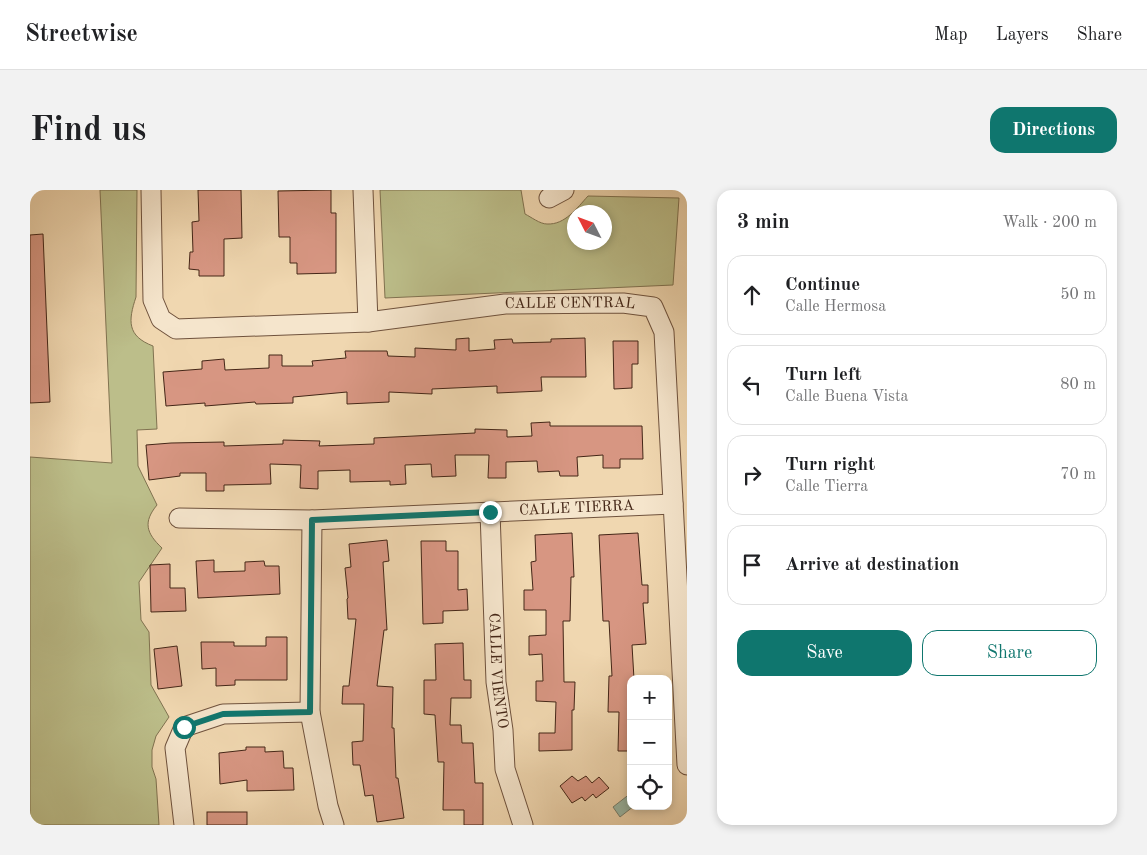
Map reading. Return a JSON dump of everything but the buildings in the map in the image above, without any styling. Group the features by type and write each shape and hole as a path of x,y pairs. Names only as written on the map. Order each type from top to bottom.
{"street":[{"name":"CALLE CENTRAL","path":"151,190 153,300 162,320 176,330 368,322 505,304 623,303 653,307 664,332 687,765"},
{"path":"363,190 368,322"},
{"name":"CALLE TIERRA","path":"179,518 312,520 673,504"},
{"name":"CALLE VIENTO","path":"490,512 496,682 503,730 505,769 523,825"},
{"path":"312,520 310,712 328,806 334,825"},
{"path":"184,825 175,748 184,727 223,714 310,712"}],"green space":[{"path":"100,190 137,190 136,297 131,320 132,327 138,338 153,346 157,429 137,430 138,466 157,505 150,517 148,527 152,537 162,548 139,582 141,620 149,632 151,685 169,717 156,736 152,750 152,767 156,779 159,825 30,825 30,457 112,463"},
{"path":"380,190 521,190 525,214 544,224 553,224 567,217 567,250 612,250 612,205 580,205 588,196 679,198 673,285 385,298"}],"shaded area":[{"path":"627,796 627,810 629,810 620,817 613,807"}],"route":[{"path":"184,727 223,714 310,712 312,520 490,512"}]}
